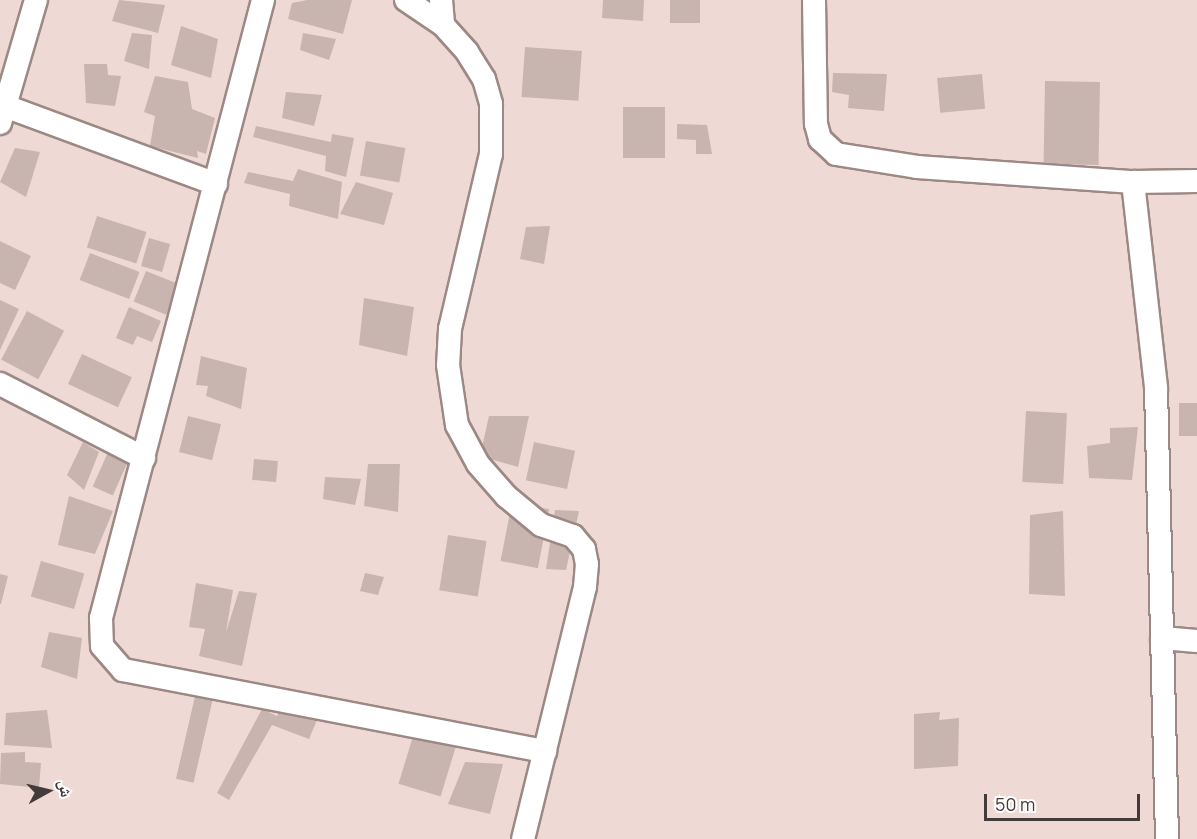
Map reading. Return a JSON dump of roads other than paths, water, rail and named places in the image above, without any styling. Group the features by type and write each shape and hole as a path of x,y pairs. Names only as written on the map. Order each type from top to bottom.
{"street":[{"path":"36,0 2,115 216,184"},
{"path":"263,0 101,618 102,645 123,670 545,751"},
{"path":"406,0 443,25 467,52 484,80 491,104 491,154 450,329 448,365 458,425 478,464 506,495 542,525 579,542 587,564 523,839"},
{"path":"441,0 443,25"},
{"path":"814,0 816,124 820,139 836,154 917,167 1133,182 1197,181"},
{"path":"1133,182 1156,388 1167,839"},
{"path":"0,384 144,458"},
{"path":"1162,638 1197,641"}]}
